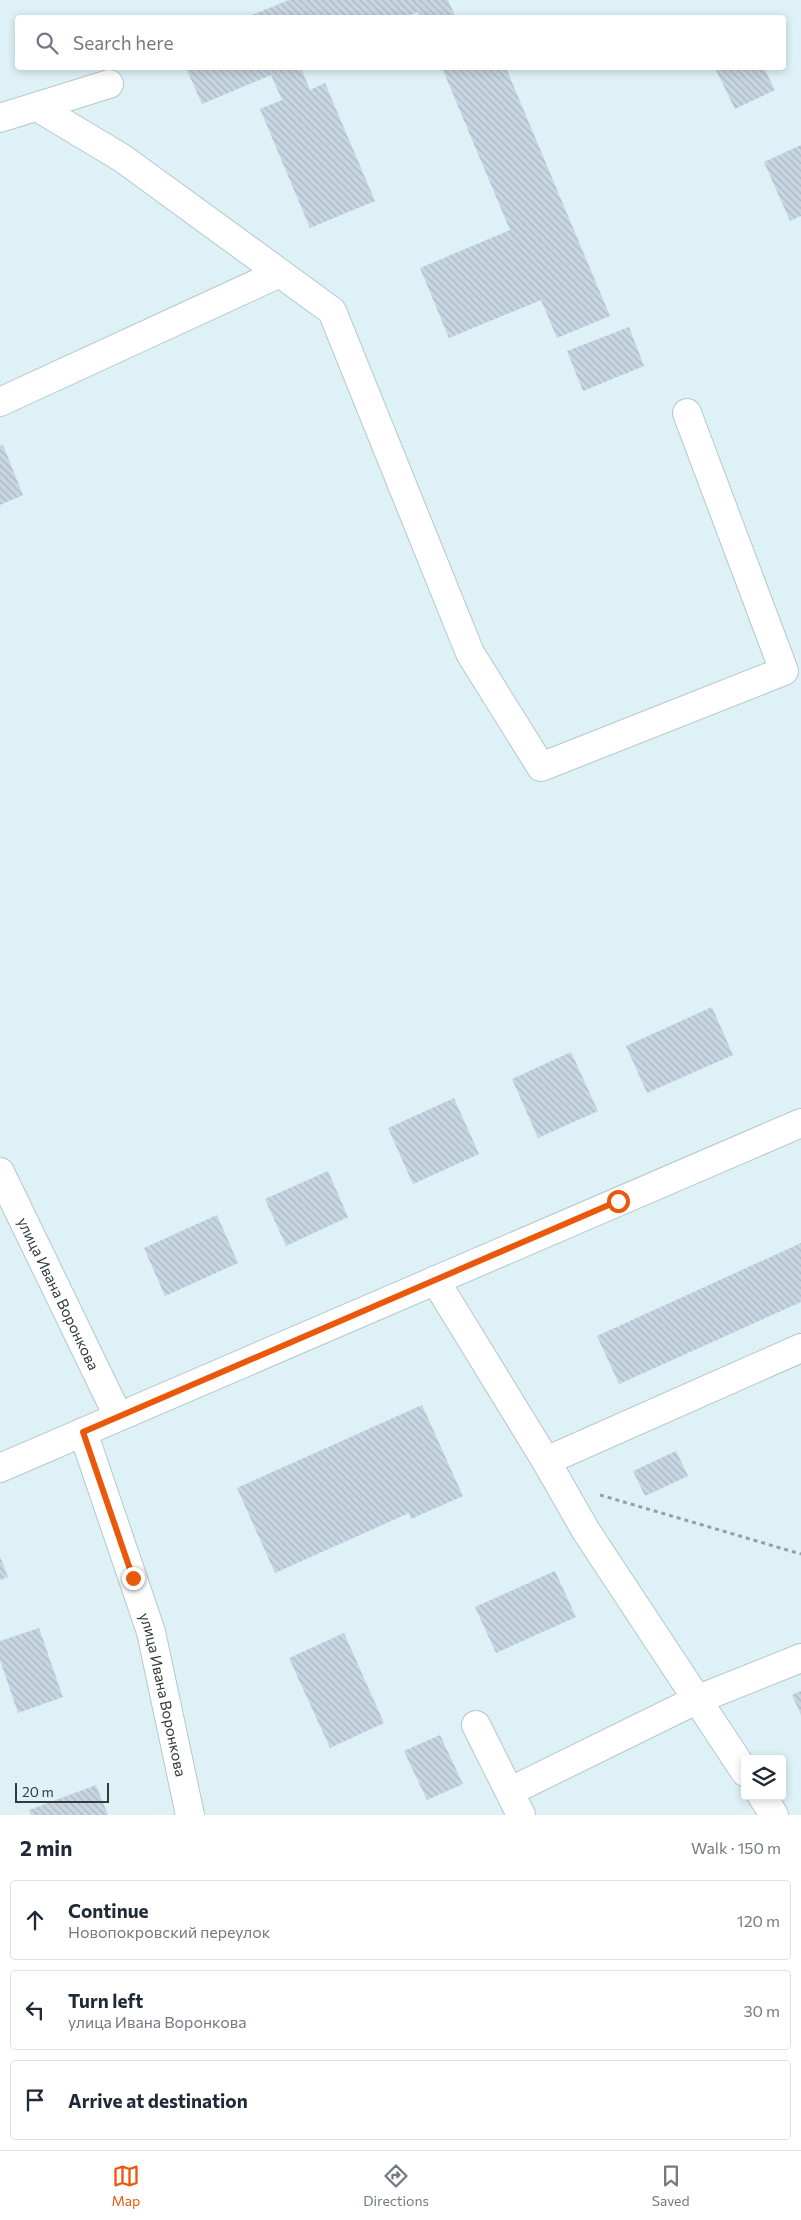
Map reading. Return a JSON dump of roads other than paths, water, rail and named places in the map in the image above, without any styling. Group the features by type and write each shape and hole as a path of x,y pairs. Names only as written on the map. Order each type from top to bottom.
{"street":[{"path":"0,118 110,84"},
{"path":"37,107 122,158 332,311 470,653 541,767 784,671 687,413"},
{"path":"0,402 280,273"},
{"path":"0,1468 801,1122"},
{"name":"улица Ивана Воронкова","path":"0,1172 118,1416"},
{"path":"435,1280 551,1472 696,1700 741,1766"},
{"path":"551,1472 801,1348"},
{"name":"улица Ивана Воронкова","path":"83,1432 151,1632 190,1815"},
{"path":"476,1725 516,1803 696,1700 801,1658"},
{"path":"765,1800 774,1815"}]}
